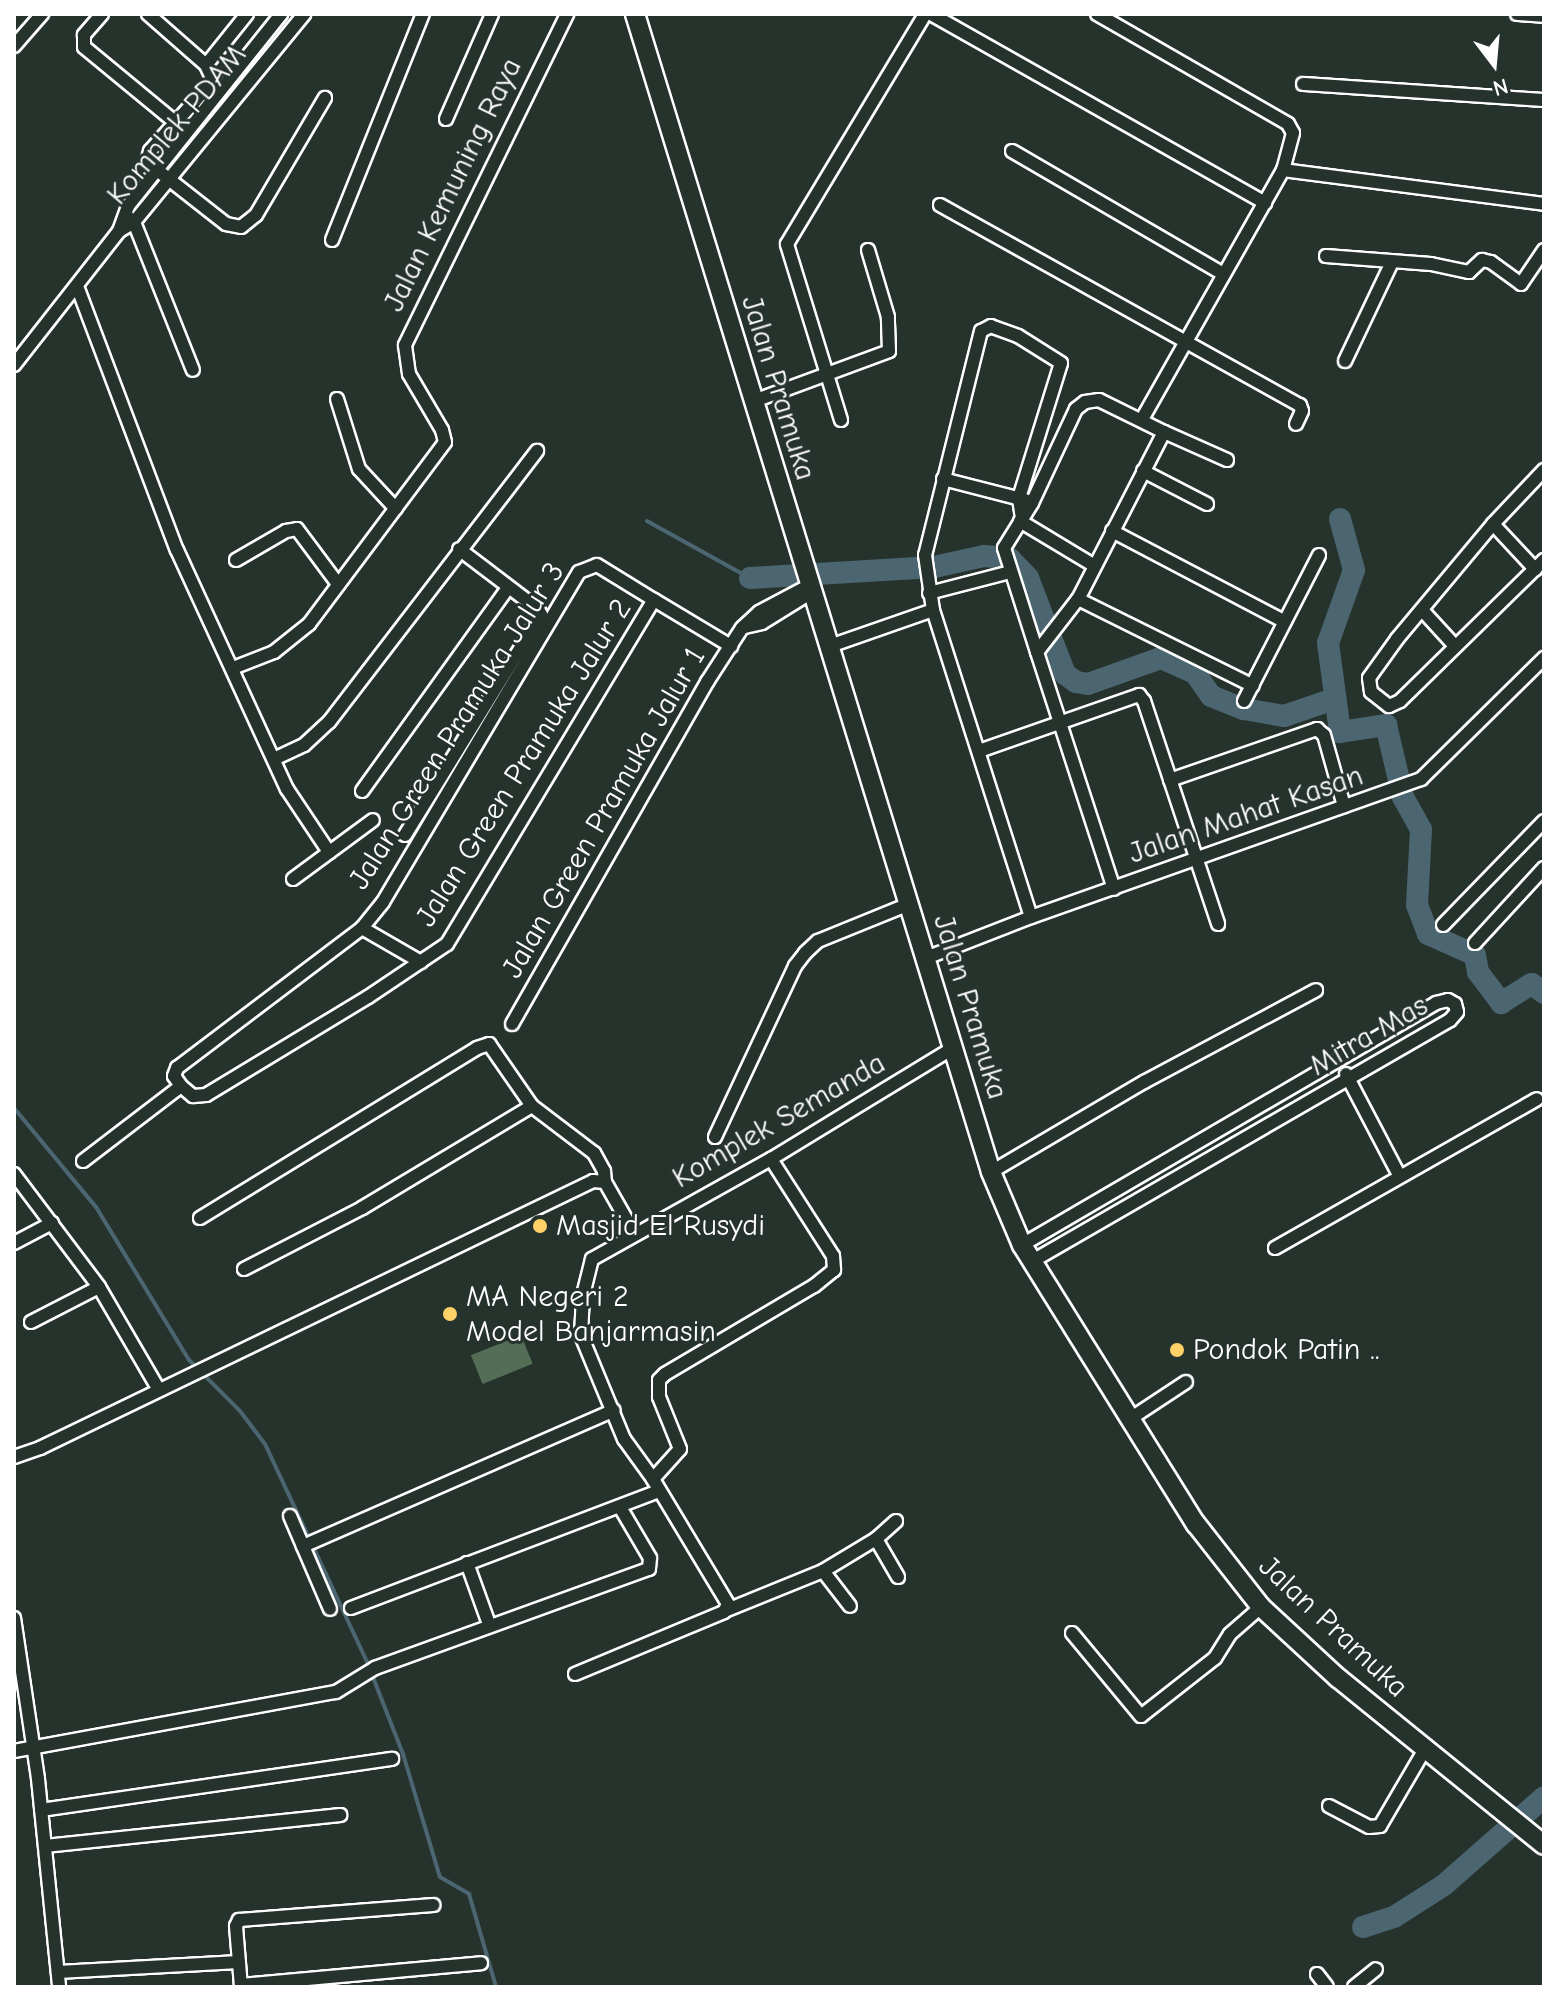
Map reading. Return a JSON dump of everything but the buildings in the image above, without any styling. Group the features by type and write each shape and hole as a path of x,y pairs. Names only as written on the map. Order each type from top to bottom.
{"main road":[{"name":"Jalan Pramuka","path":"635,14 807,582 991,1172 1026,1254 1196,1524 1261,1607 1338,1678 1538,1840"}],"street":[{"path":"14,46 42,14"},
{"path":"102,14 84,35 84,47 175,122"},
{"path":"148,14 206,65 211,83 147,155 147,162 226,224 234,227 248,223 325,98"},
{"path":"206,65 247,14"},
{"name":"Komplek PDAM","path":"119,231 123,213 281,14"},
{"path":"332,240 423,14"},
{"path":"446,119 492,14"},
{"name":"Jalan Kemuning Raya","path":"233,668 274,652 297,636 372,542 445,442 442,430 409,374 404,354 408,336 567,14"},
{"path":"841,420 787,244 925,14"},
{"path":"931,14 1265,203"},
{"path":"1097,14 1288,124 1294,139 1283,170 1142,419"},
{"path":"1517,14 1544,16"},
{"name":"Komplek PDAM","path":"14,365 119,231 134,222 299,16"},
{"path":"1303,84 1544,100"},
{"path":"1012,151 1223,274"},
{"path":"1283,170 1544,204"},
{"path":"940,205 1300,405 1302,411 1296,424"},
{"path":"123,213 134,222 193,370"},
{"path":"754,401 885,354 891,348 888,317 868,250"},
{"path":"1326,256 1469,272 1478,262 1487,261 1521,284 1544,250"},
{"path":"1345,361 1392,262"},
{"path":"77,286 172,538 298,808 329,852"},
{"path":"1021,520 1019,498 1061,363 991,326 981,331 925,555 933,610 1031,917"},
{"path":"337,399 359,469 396,509"},
{"path":"1114,889 1060,721 1045,643 1007,563 1007,540 1032,503 1081,405 1099,400 1227,460"},
{"path":"1045,643 1078,599 1164,432"},
{"path":"274,759 304,745 329,722 537,451"},
{"path":"1493,524 1540,565 1394,704 1383,703 1371,692 1372,673 1493,524 1544,470"},
{"path":"1143,471 1207,504"},
{"path":"943,479 1032,503"},
{"path":"1021,520 1095,566"},
{"path":"236,560 286,531 297,529 338,584"},
{"path":"1112,531 1285,622"},
{"path":"405,835 539,619 538,609 459,549"},
{"path":"1244,701 1319,555"},
{"path":"929,593 1007,563"},
{"name":"Jalan Green Pramuka Jalur 3","path":"181,1086 174,1076 177,1068 362,928 402,872 579,572 597,565 654,600"},
{"name":"Jalan Green Pramuka Jalur 1","path":"512,1024 742,628 759,612 807,582"},
{"path":"362,791 508,588"},
{"path":"1078,599 1253,686"},
{"name":"Jalan Green Pramuka Jalur 2","path":"181,1086 193,1096 206,1095 435,954 456,932 654,600 731,646"},
{"path":"827,647 933,610"},
{"path":"1422,610 1455,646"},
{"name":"Jalan Mahat Kasan","path":"926,958 1031,917 1409,785 1428,774 1544,658"},
{"path":"979,751 1139,695 1144,701 1218,924"},
{"path":"1170,780 1317,729 1324,735 1344,806"},
{"path":"293,879 373,820"},
{"path":"1443,925 1544,821"},
{"path":"1475,943 1544,868"},
{"path":"715,1137 805,953 818,941 909,904"},
{"path":"362,928 421,962"},
{"path":"991,1172 1144,1082 1316,990"},
{"name":"Mitra Mas","path":"1448,1000 1455,1004 1457,1012 1450,1020 1219,1151 1026,1254 1210,1136 1436,1003 1448,1000"},
{"path":"200,1218 484,1044 494,1046 532,1106 594,1153 604,1171 605,1182 634,1233"},
{"name":"Komplek Semanda","path":"614,1410 581,1335 589,1263 634,1233 771,1159 953,1048"},
{"path":"1340,1060 1399,1175"},
{"path":"83,1161 181,1086"},
{"path":"1275,1248 1537,1099"},
{"path":"244,1269 362,1208 532,1106"},
{"path":"1210,1136 1219,1151"},
{"path":"653,1479 680,1449 659,1397 659,1380 814,1286 834,1270 833,1256 771,1159"},
{"path":"14,1174 99,1287 159,1390"},
{"path":"14,1457 40,1448 551,1199 593,1181 605,1182"},
{"path":"14,1243 52,1223"},
{"path":"31,1322 99,1287"},
{"path":"1130,1419 1186,1382"},
{"path":"308,1544 614,1410 624,1439 653,1479 726,1596 727,1610"},
{"path":"351,1608 659,1491"},
{"path":"14,1751 336,1692 370,1670 489,1624 649,1569 650,1558 620,1507"},
{"path":"290,1516 308,1544 330,1609"},
{"path":"575,1674 823,1571 876,1539 896,1521"},
{"path":"876,1539 898,1577"},
{"path":"467,1563 489,1624"},
{"path":"823,1571 850,1606"},
{"path":"1072,1633 1141,1716 1215,1658 1230,1634 1261,1607"},
{"path":"14,1618 41,1810 59,1987"},
{"path":"1329,1806 1369,1827 1380,1826 1425,1749"},
{"path":"41,1810 392,1759"},
{"path":"45,1846 340,1815"},
{"path":"433,1905 245,1918 236,1922 241,1986 481,1963"},
{"path":"58,1972 239,1962"},
{"path":"1354,1987 1376,1969"},
{"path":"1317,1974 1327,1987"}],"green space":[{"path":"521,1335 533,1364 483,1384 471,1355"}],"waterway":[{"path":"1340,519 1354,570 1328,643 1340,732 1386,725 1403,797 1421,829 1417,905 1428,934 1475,955 1478,972 1501,1003 1532,984 1544,993"},
{"path":"647,521 750,578"},
{"path":"750,578 934,567 984,556 1009,558 1028,578 1065,674 1076,682 1088,684 1161,658 1195,673 1211,696 1244,709 1284,716 1334,699"},
{"path":"14,1108 96,1207 189,1360 240,1411 265,1444 367,1662 403,1754 440,1877 469,1894 496,1987"},
{"path":"1363,1927 1394,1917 1444,1885 1544,1797"}],"place":[{"name":"Masjid El Rusydi","path":"540,1226"},
{"name":"MA Negeri 2 Model Banjarmasin","path":"450,1314"},
{"name":"Pondok Patin ..","path":"1177,1350"}]}
